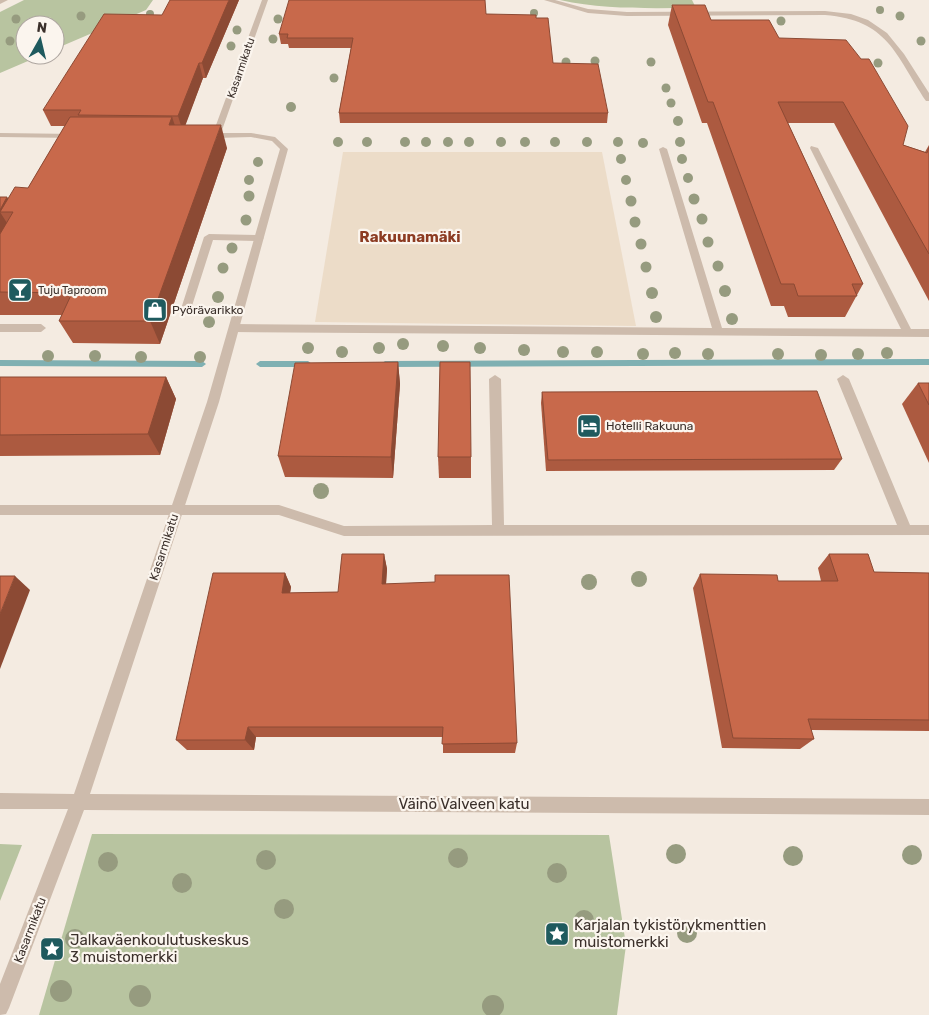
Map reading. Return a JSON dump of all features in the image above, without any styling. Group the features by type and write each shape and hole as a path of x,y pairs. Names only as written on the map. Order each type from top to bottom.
{"street":[{"path":"0,2 5,0"},
{"name":"Kasarmikatu","path":"0,1008 79,802 213,402 284,149 275,139 250,136 211,136 264,0"},
{"path":"547,0 588,11 627,14 824,13 854,17 868,22 886,34 929,99"},
{"path":"0,136 62,140 87,136"},
{"path":"663,148 718,331"},
{"path":"814,148 908,333"},
{"path":"238,313 185,312 209,237 259,238"},
{"path":"0,328 41,328"},
{"path":"234,328 929,333"},
{"path":"843,378 906,530"},
{"path":"495,379 498,531"},
{"path":"0,510 279,510 344,531 929,530"},
{"name":"Väinö Valveen katu","path":"0,801 929,807"}],"green space":[{"path":"24,0 153,0 146,10 65,45 65,15 15,15 15,65 19,65 0,73 0,12"},
{"path":"560,0 692,0 696,8 611,7"},
{"path":"92,834 609,835 626,945 617,1015 39,1015"},
{"path":"0,844 22,845 0,901"}],"shaded area":[{"path":"343,152 602,152 636,326 315,322"}],"building":[{"path":"170,0 229,0 202,63 199,63 178,116 78,115 81,110 43,110 104,14 162,15"},
{"path":"289,0 485,0 486,14 536,15 536,18 548,18 553,63 598,64 608,113 339,113 353,38 287,38 288,34 279,34"},
{"path":"672,5 705,5 711,20 769,20 779,38 846,40 861,59 869,59 908,126 903,145 927,153 929,147 929,254 843,102 778,102 863,284 852,284 857,296 798,296 794,284 781,284 713,102 708,102"},
{"path":"70,117 172,117 169,125 221,125 150,321 59,321 72,293 0,292 0,234 13,212 0,212 15,187 28,188"},
{"path":"0,197 7,197 0,210"},
{"path":"398,362 391,457 278,456 295,363"},
{"path":"440,362 470,362 471,457 438,457"},
{"path":"0,377 166,377 148,434 0,435"},
{"path":"918,383 929,383 929,405"},
{"path":"817,391 842,459 548,460 542,392"},
{"path":"342,554 384,554 382,584 435,582 435,575 509,575 517,743 442,744 443,727 248,727 245,740 176,740 213,573 285,573 282,593 338,592"},
{"path":"829,554 868,554 874,572 929,573 929,720 808,719 814,739 733,738 700,574 777,575 778,581 838,581"},
{"path":"0,576 15,576 0,614"}],"waterway":[{"path":"385,364 929,362"},
{"path":"0,363 202,364"},
{"path":"260,364 308,364"}],"place":[{"name":"Tuju Taproom","path":"20,290"},
{"name":"Pyörävarikko","path":"155,310"},
{"name":"Hotelli Rakuuna","path":"589,426"},
{"name":"Karjalan tykistörykmenttien muistomerkki","path":"557,934"},
{"name":"Jalkaväenkoulutuskeskus 3 muistomerkki","path":"52,949"}],"district":[{"name":"Rakuunamäki","path":"410,237"}]}
